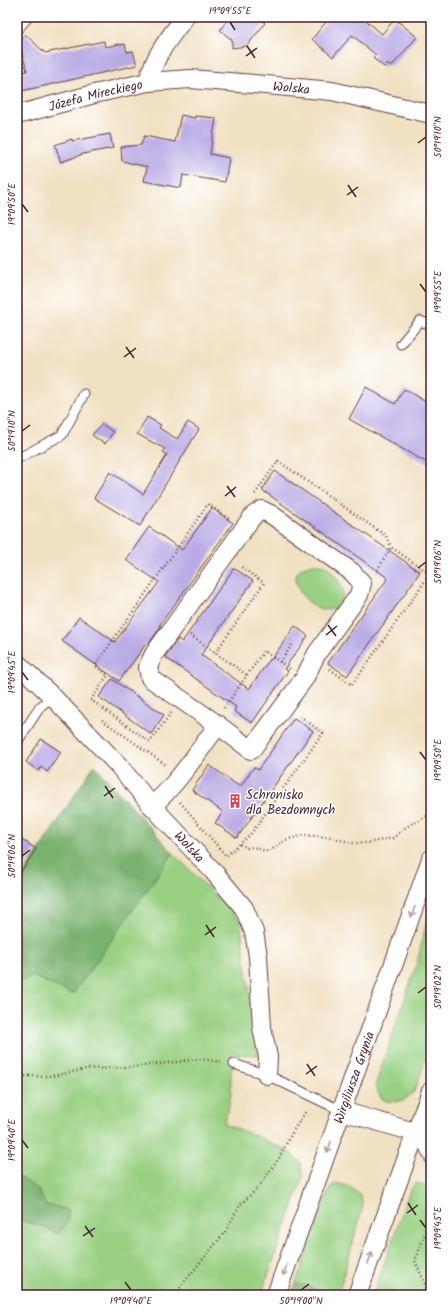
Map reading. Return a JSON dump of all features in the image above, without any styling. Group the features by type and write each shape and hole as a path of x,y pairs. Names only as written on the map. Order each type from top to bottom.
{"street":[{"name":"Józefa Mireckiego","path":"17,115 94,94 148,82 151,70 164,43 185,17"},
{"name":"Wolska","path":"148,82 190,80 314,89 338,92 431,114"},
{"path":"262,510 272,515 352,572 362,583 359,595 313,661 304,679 251,750 150,678 148,667 154,654 225,555 254,515 262,510"},
{"name":"Wolska","path":"17,664 52,696 119,766 152,806 213,871 244,908 254,932 258,956 262,1028 268,1057 267,1075"},
{"path":"152,806 163,797 184,771 216,724"},
{"name":"Wirgiliusza Grynia","path":"276,1295 431,859"},
{"path":"357,1295 424,1135 431,1091"},
{"path":"342,1111 424,1135"}],"lane":[{"path":"17,30 28,17"},
{"path":"400,344 420,321 431,325"},
{"path":"17,459 62,435 84,394"},
{"path":"17,742 40,708 52,696"},
{"path":"234,1064 267,1075 342,1111"},
{"path":"424,1135 431,1161"}],"path":[{"path":"216,724 264,651 292,670 301,656 310,654 316,671 322,670 325,666 352,685 430,574 391,547 386,536 278,461 254,494 262,510"},
{"path":"362,583 373,576 391,547"},
{"path":"215,653 264,583 225,555"},
{"path":"175,625 247,675"},
{"path":"280,662 292,645"},
{"path":"180,802 226,856 250,835 322,732 296,713 300,707 299,700 292,695"},
{"path":"240,844 247,848 253,847 269,852 285,840 304,835 330,837 352,843 367,843 393,838 406,827 427,816"},
{"path":"17,1076 52,1076 86,1069 133,1067 199,1059 234,1064"},
{"path":"176,1295 181,1286 225,1232 240,1205 258,1188 279,1158 293,1131 315,1097"},
{"path":"430,1295 415,1260 431,1216"}],"green space":[{"path":"316,564 328,567 341,585 343,594 342,599 339,604 330,610 320,609 310,603 302,594 297,585 297,575 302,568"},
{"path":"94,765 173,853 73,994 32,976 17,982 17,884"},
{"path":"173,853 240,920 258,1055 239,1054 231,1072 231,1096 224,1124 257,1136 289,1152 301,1163 303,1177 261,1295 17,1295 17,1218 21,1221 36,1224 58,1234 67,1209 46,1205 37,1189 17,1175 17,982 32,976 73,994"},
{"path":"431,903 431,1045 414,1092 404,1100 395,1102 386,1101 381,1098 375,1086 417,963"},
{"path":"17,1175 37,1189 46,1205 67,1209 69,1220 58,1234 36,1224 21,1221 17,1218"},
{"path":"336,1183 350,1187 358,1193 363,1206 338,1295 334,1295 296,1283 329,1190"},
{"path":"418,1183 431,1188 431,1286 416,1295 373,1295 410,1190 415,1184"},
{"path":"296,1283 334,1295 291,1295"}],"building":[{"path":"230,17 257,17 265,23 247,46 232,48 232,40 220,30"},
{"path":"330,17 362,17 382,34 395,19 417,37 391,67 387,64 384,67 373,58 376,55 352,35 333,57 312,39"},
{"path":"25,34 45,53 104,41 105,47 125,44 127,52 133,51 137,65 17,92 17,74 27,71 22,52 17,47 17,43"},
{"path":"181,115 195,118 195,116 216,118 210,154 229,158 225,182 183,175 181,188 144,181 147,167 122,161 121,147 141,145 144,136 175,142"},
{"path":"110,134 113,148 83,154 61,162 55,145 72,139 72,141"},
{"path":"366,387 395,404 404,389 431,405 431,465 349,419"},
{"path":"147,417 161,425 159,428 177,439 188,422 199,429 140,526 94,498 110,472 143,494 167,455 163,452 165,449 137,434"},
{"path":"102,424 113,432 105,444 92,435"},
{"path":"275,471 420,572 347,676 328,663 388,578 262,490"},
{"path":"212,508 233,523 159,626 161,626 148,645 146,644 119,681 62,641 79,617 115,642 159,582 126,560 149,527 182,550"},
{"path":"234,568 253,581 201,655 249,689 295,626 308,636 284,669 288,671 252,723 234,711 236,707 165,657 178,639 182,642"},
{"path":"112,679 164,715 151,734 99,697"},
{"name":"Schronisko dla Bezdomnych","path":"294,718 313,731 237,838 215,823 223,812 192,790 209,765 240,787 254,767 258,770"},
{"path":"41,739 61,752 47,772 41,767 38,771 26,762"},
{"path":"17,836 36,849 17,878"}],"place":[{"name":"Schronisko dla Bezdomnych","path":"235,801"}]}
